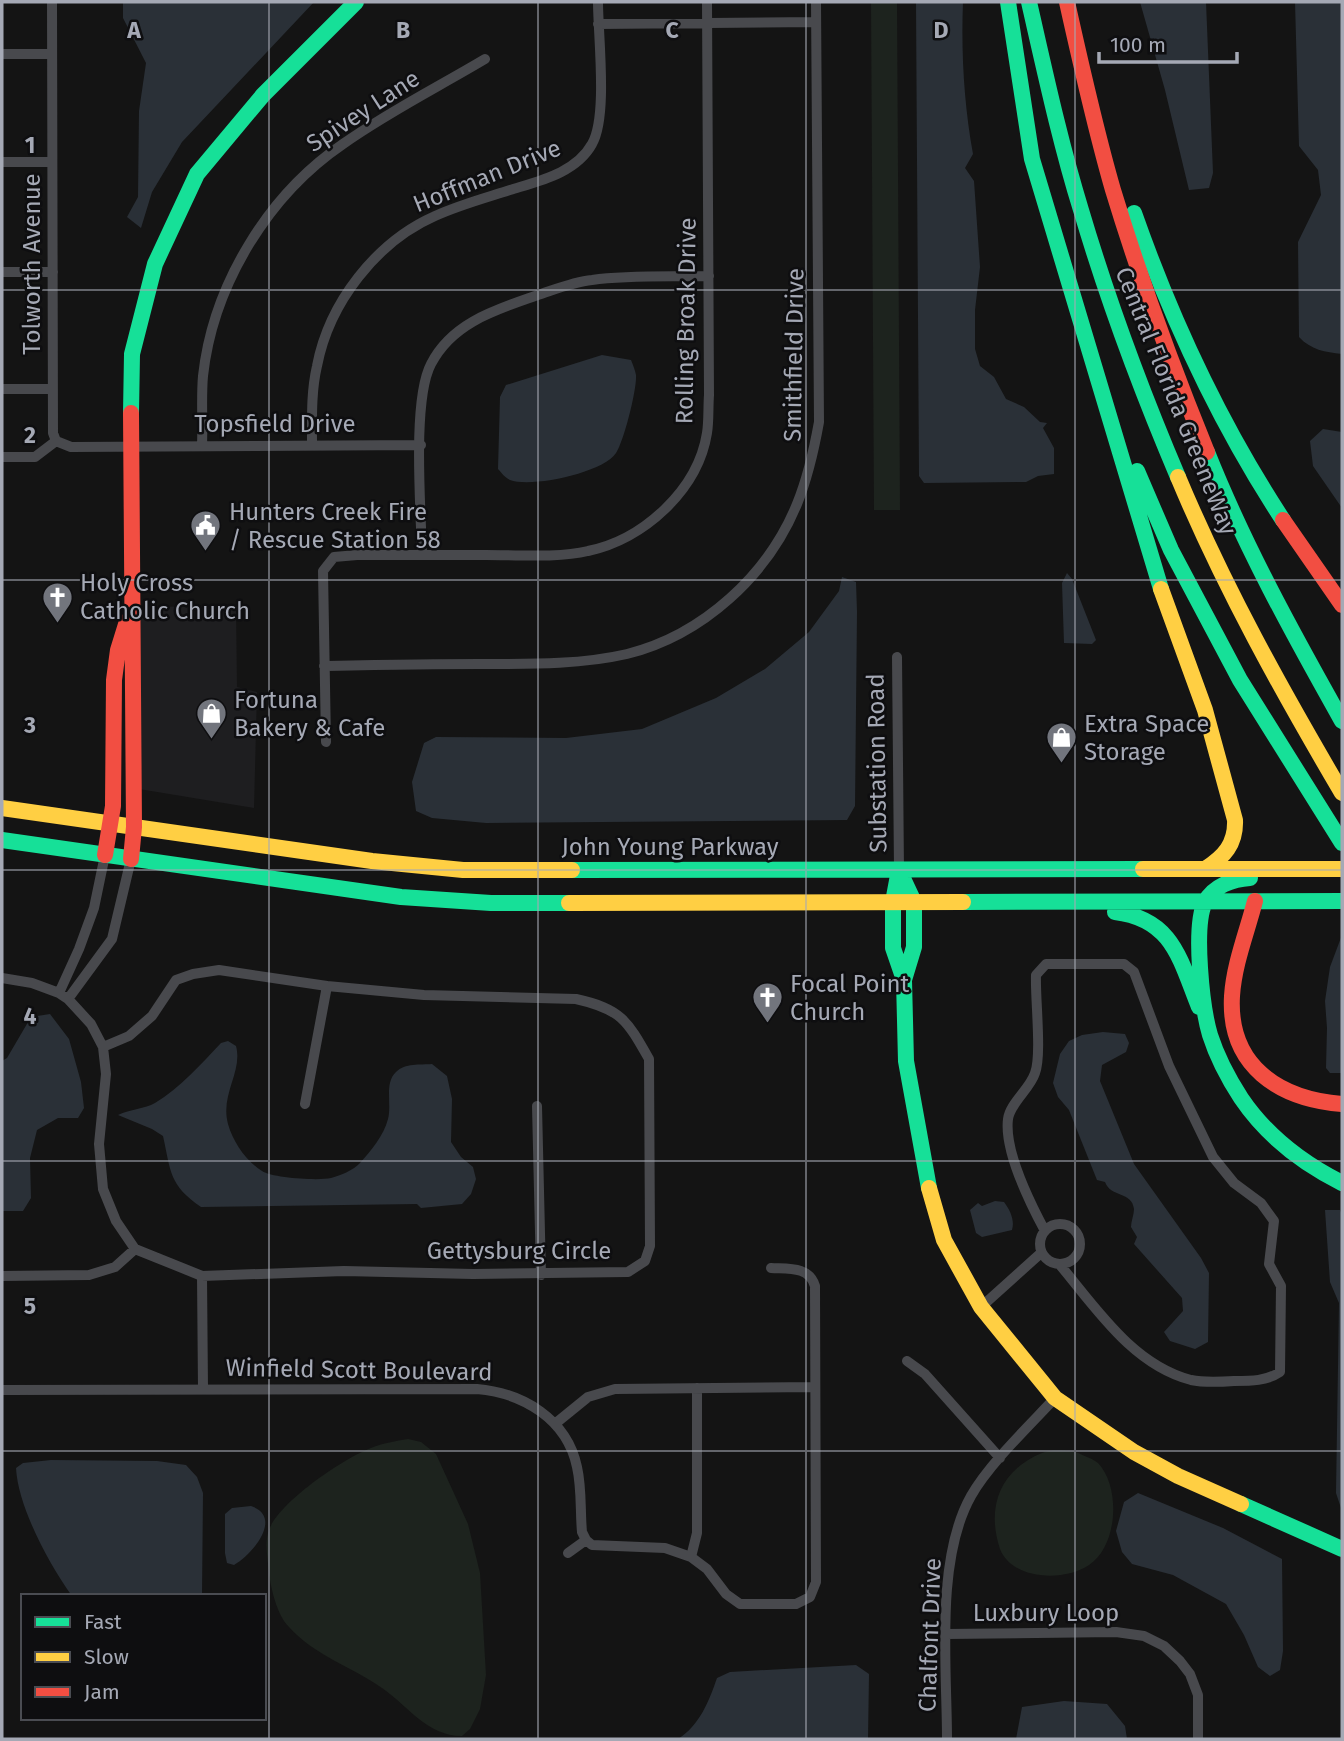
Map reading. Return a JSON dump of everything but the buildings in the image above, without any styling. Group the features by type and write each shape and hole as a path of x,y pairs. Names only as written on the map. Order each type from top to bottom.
{"main road":[{"path":"131,859 134,827 130,447 132,354 156,264 197,174 263,95 356,2"},
{"path":"1008,2 1032,159 1163,594 1205,710 1235,820 1237,832 1231,848 1205,869"},
{"name":"Central Florida GreeneWay","path":"1029,2 1046,78 1082,212 1117,320 1152,414 1190,507 1233,598 1280,687 1342,793"},
{"path":"1068,2 1116,163 1171,313 1205,386 1249,468 1302,552 1342,605"},
{"name":"Central Florida GreeneWay","path":"1068,2 1107,165 1169,355 1204,445 1245,536 1301,648 1342,721"},
{"path":"1101,390 1177,562 1240,680 1342,843"},
{"path":"105,855 111,824 114,680 118,650 131,605"},
{"name":"John Young Parkway","path":"2,808 372,861 463,870 1342,869"},
{"path":"2,840 401,897 491,903 1342,901"},
{"path":"899,870 893,902 893,948 904,980 906,1061 926,1182 944,1240 981,1307 1055,1398 1133,1452 1178,1476 1342,1549"},
{"path":"899,870 914,902 914,947 904,980"},
{"path":"1209,1032 1202,981 1200,928 1206,901 1225,883 1237,878 1342,878"},
{"path":"1314,901 1342,892"},
{"path":"1255,901 1232,995 1232,1011 1238,1040 1260,1074 1274,1086 1309,1102 1342,1104"},
{"path":"964,902 1008,912 1126,912 1146,917 1168,936 1232,1085 1260,1123 1290,1150 1342,1184"}],"street":[{"name":"Tolworth Avenue","path":"52,2 53,433 56,441"},
{"name":"Hoffman Drive","path":"312,445 311,404 317,364 326,334 335,313 370,263 391,244 434,216 547,178 578,162 593,143 599,111 598,2"},
{"name":"Rolling Broak Drive","path":"324,666 323,572 334,557 587,552 639,530 661,514 684,486 697,463 707,435 709,395 707,2"},
{"name":"Smithfield Drive","path":"324,666 546,664 590,661 630,653 675,636 713,612 747,582 774,551 797,505 811,465 819,422 816,2"},
{"path":"598,24 816,22"},
{"path":"2,54 51,54"},
{"name":"Spivey Lane","path":"202,445 203,376 213,328 225,293 243,255 264,222 288,192 342,144 485,59"},
{"path":"2,162 52,162"},
{"path":"2,272 53,272"},
{"path":"422,555 421,400 430,365 444,344 459,330 487,313 574,283 594,279 709,276"},
{"path":"2,389 53,389"},
{"path":"2,457 35,457 56,441"},
{"name":"Topsfield Drive","path":"56,441 71,447 421,445"},
{"name":"Substation Road","path":"897,657 899,870"},
{"path":"324,666 326,742"},
{"path":"63,996 93,908 105,855"},
{"path":"63,996 100,958 111,939 131,859"},
{"path":"79,949 100,958"},
{"path":"1045,1231 1033,1208 1010,1146 1008,1117 1035,1073 1036,975 1046,964 1124,964 1135,972 1169,1066 1213,1157 1234,1183 1261,1203 1275,1221 1269,1264 1281,1286 1280,1372 1270,1379 1214,1382 1191,1380 1158,1365 1128,1343 1101,1317 1060,1265"},
{"name":"Gettysburg Circle","path":"103,1047 129,1036 152,1016 176,980 219,970 327,986 477,998 576,999 599,1004 619,1014 635,1034 649,1059 650,1246 645,1261 628,1272 541,1275 344,1271 202,1276 135,1249"},
{"path":"2,978 32,983 63,996 91,1024 103,1047 106,1074 99,1144 103,1189 116,1221 135,1249 115,1267 89,1275 2,1276"},
{"path":"305,1104 327,986"},
{"path":"537,1106 541,1275"},
{"path":"1063,1224 1079,1236 1081,1242 1077,1256 1067,1264 1060,1265 1049,1261 1041,1253 1040,1241 1050,1227 1063,1224"},
{"path":"981,1307 1041,1253"},
{"path":"568,1553 586,1540 600,1547 665,1548 691,1557 706,1569 726,1594 740,1604 796,1604 810,1597 816,1582 815,1286 813,1278 799,1270 771,1268"},
{"path":"202,1276 203,1389"},
{"path":"907,1361 925,1374 1000,1458"},
{"path":"555,1423 577,1405 601,1391 615,1389 815,1387"},
{"path":"691,1557 698,1533 697,1388"},
{"name":"Winfield Scott Boulevard","path":"2,1390 487,1390 521,1399 555,1423 568,1443 577,1465 582,1532 586,1540"},
{"name":"Chalfont Drive","path":"947,1739 946,1634 949,1569 957,1531 971,1496 1000,1458 1055,1398"},
{"name":"Luxbury Loop","path":"946,1634 1116,1632 1144,1636 1164,1646 1190,1674 1198,1695 1198,1739"}],"shaded area":[{"path":"123,2 314,2 182,142 152,192 141,228 127,217 138,197 139,111 146,63 123,18"},
{"path":"871,2 897,2 900,510 874,510"},
{"path":"916,2 963,2 964,78 973,154 965,168 974,181 980,267 975,310 975,349 980,366 994,377 1006,399 1024,407 1040,422 1047,423 1043,428 1054,448 1054,474 1038,476 1026,482 924,483 919,476"},
{"path":"1140,2 1206,2 1213,173 1209,188 1189,190"},
{"path":"1295,2 1342,2 1342,354 1313,348 1299,337 1298,242 1321,195 1318,170 1299,146"},
{"path":"602,355 631,360 636,375 629,415 616,453 597,467 566,477 534,482 506,478 498,469 500,397 506,385"},
{"path":"1323,429 1342,432 1342,508 1313,466 1310,441"},
{"path":"1067,573 1072,579 1096,640 1092,644 1064,643 1062,583"},
{"path":"842,577 856,582 857,612 855,806 847,820 486,823 432,818 416,811 412,782 424,743 436,737 566,738 642,729 716,698 765,669 809,632 839,591"},
{"path":"236,606 237,687 257,692 254,808 139,789 139,607"},
{"path":"1342,935 1342,1073 1330,1073 1326,1068 1325,1001 1330,967"},
{"path":"50,1014 69,1039 81,1082 84,1108 78,1118 58,1118 37,1130 30,1158 31,1198 23,1211 2,1211 2,1061 7,1058 31,1017"},
{"path":"1103,1032 1125,1034 1129,1043 1126,1052 1102,1065 1100,1081 1134,1164 1209,1273 1208,1342 1195,1349 1170,1341 1164,1332 1183,1311 1182,1298 1134,1244 1137,1237 1131,1227 1134,1211 1132,1203 1108,1187 1105,1182 1097,1180 1069,1110 1058,1097 1053,1083 1060,1054 1069,1041 1082,1035"},
{"path":"228,1041 236,1046 237,1065 227,1103 228,1124 241,1150 262,1171 285,1177 325,1179 354,1168 373,1148 386,1125 392,1077 404,1067 432,1064 447,1076 452,1099 451,1142 461,1157 473,1167 476,1179 471,1194 462,1204 421,1208 417,1204 201,1207 183,1192 173,1177 163,1136 118,1115 151,1105 164,1097 221,1043"},
{"path":"995,1201 1004,1202 1008,1208 1012,1230 982,1237 976,1233 970,1210 978,1203 982,1206"},
{"path":"1325,1210 1340,1210 1342,1215 1342,1511 1336,1493 1339,1303 1330,1282"},
{"path":"408,1439 421,1442 436,1454 468,1524 480,1573 486,1675 480,1709 470,1729 462,1736 450,1735 428,1726 382,1688 310,1646 281,1616 270,1579 267,1551 269,1530 285,1507 329,1471 359,1453"},
{"path":"1074,1451 1098,1463 1110,1486 1113,1516 1106,1544 1099,1556 1089,1565 1066,1574 1040,1575 1015,1567 1000,1549 996,1534 996,1505 1000,1492 1016,1469 1028,1460 1046,1452"},
{"path":"51,1460 157,1461 186,1465 197,1477 203,1493 202,1594 71,1594 36,1535 22,1500 16,1468 23,1463"},
{"path":"1138,1493 1223,1528 1282,1559 1283,1651 1280,1670 1270,1676 1258,1667 1226,1604 1173,1575 1132,1564 1122,1552 1116,1531 1124,1502"},
{"path":"251,1506 265,1518 262,1536 241,1560 234,1565 227,1563 225,1514 232,1508"},
{"path":"856,1665 869,1674 868,1739 678,1739 698,1720 717,1678 730,1672"},
{"path":"1064,1701 1107,1704 1125,1726 1127,1739 1016,1739 1022,1707"}],"traffic: fast":[{"path":"131,413 132,354 155,264 197,174 263,95 356,2"},
{"path":"1008,2 1032,159 1161,589"},
{"path":"1029,2 1073,184 1091,244 1126,345 1178,477"},
{"path":"1134,213 1164,293 1199,371 1238,447 1283,520"},
{"path":"1207,452 1253,555 1342,721"},
{"path":"1137,471 1171,550 1240,680 1342,843"},
{"path":"2,840 401,897 491,903 569,903"},
{"path":"572,870 1143,869"},
{"path":"899,870 893,902 893,948 904,980 906,1061 929,1188"},
{"path":"899,870 914,902 914,947 904,980"},
{"path":"1250,878 1230,882 1218,888 1205,902 1201,914 1200,968 1210,1035 1232,1083 1262,1124 1299,1157 1342,1183"},
{"path":"963,902 1342,901"},
{"path":"1115,912 1150,923 1172,944 1199,1007"},
{"path":"1241,1504 1342,1549"}],"traffic: slow":[{"path":"1178,477 1255,638 1342,793"},
{"path":"1161,589 1205,710 1235,820 1235,829 1228,849 1205,869"},
{"path":"2,808 372,861 463,870 572,870"},
{"path":"1143,869 1342,869"},
{"path":"569,903 963,902"},
{"path":"929,1188 944,1240 981,1307 1055,1398 1134,1452 1178,1476 1241,1504"}],"traffic: jam":[{"path":"1067,2 1113,190 1157,322 1207,452"},
{"path":"131,413 134,827 131,859"},
{"path":"1283,520 1342,605"},
{"path":"105,855 113,806 114,680 118,650 127,621"},
{"path":"1255,901 1233,984 1233,1021 1239,1042 1248,1060 1278,1086 1319,1101 1342,1104"}],"place":[{"name":"Hunters Creek Fire / Rescue Station 58","path":"206,553"},
{"name":"Holy Cross Catholic Church","path":"57,624"},
{"name":"Fortuna Bakery & Cafe","path":"211,741"},
{"name":"Extra Space Storage","path":"1061,765"},
{"name":"Focal Point Church","path":"767,1025"}]}
